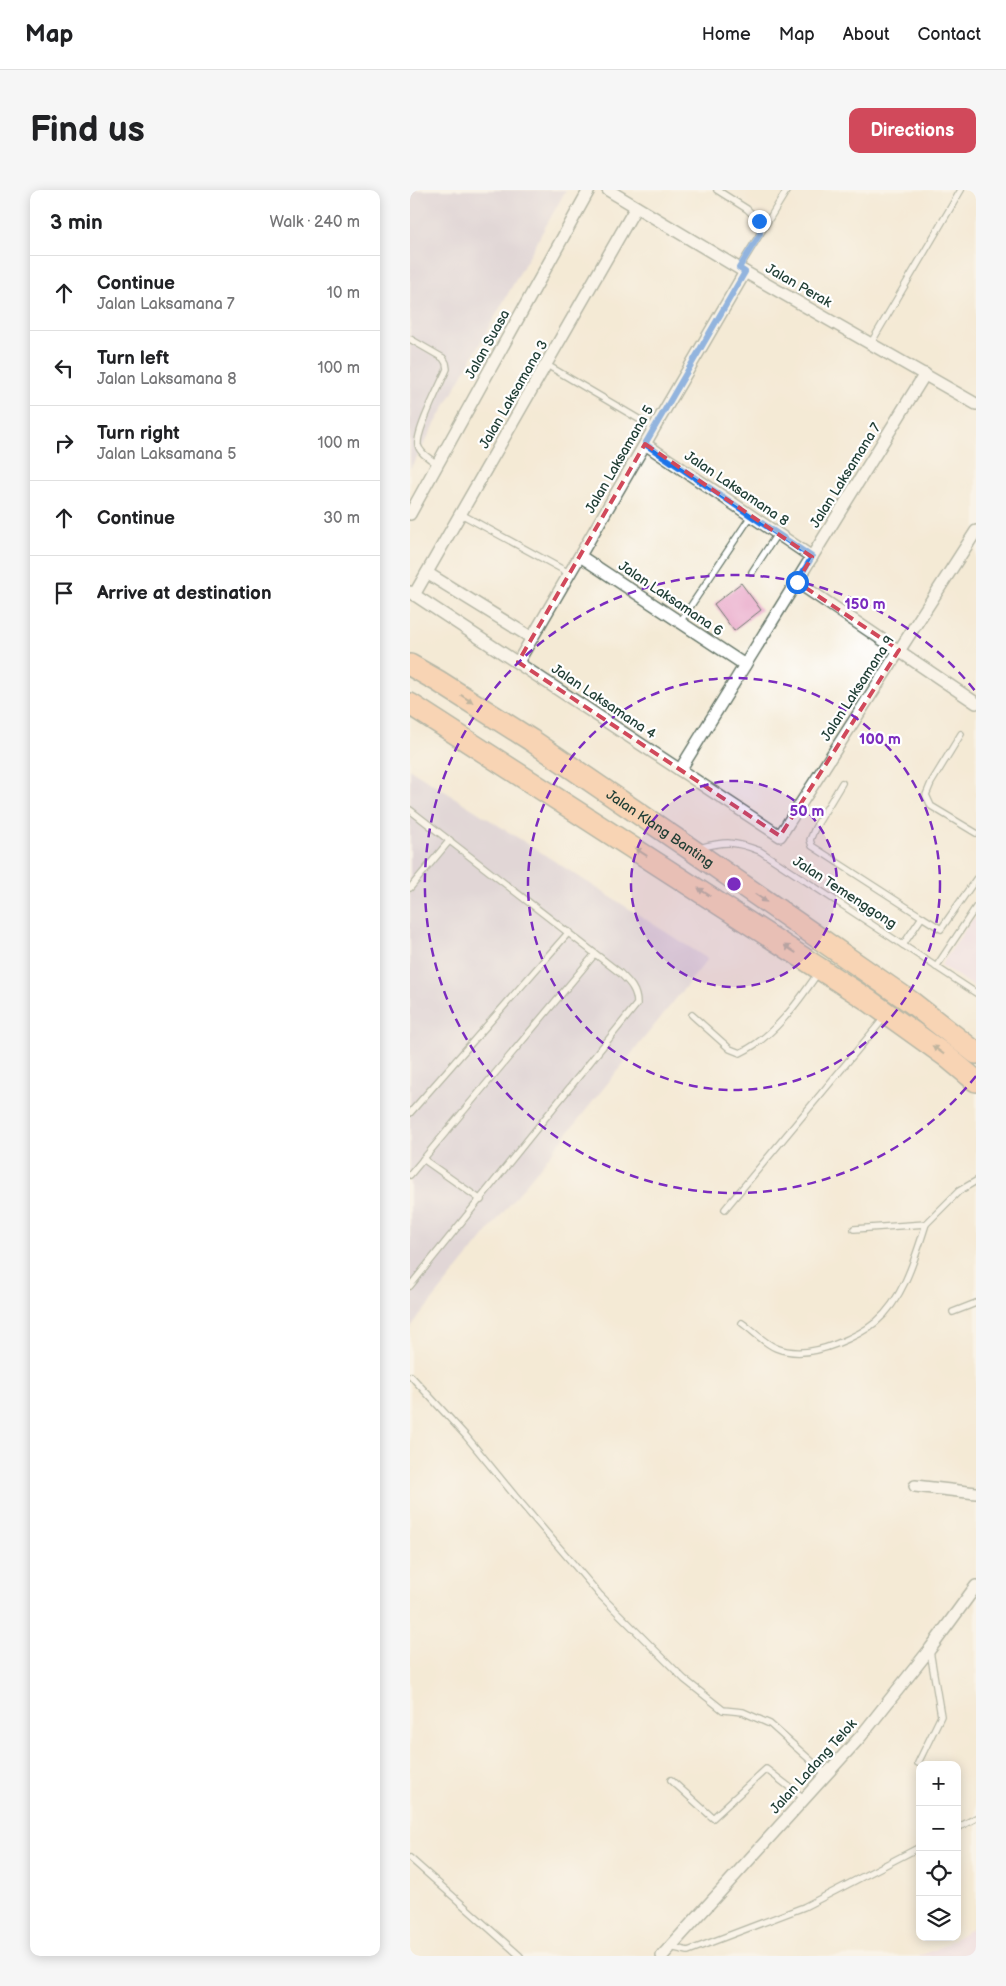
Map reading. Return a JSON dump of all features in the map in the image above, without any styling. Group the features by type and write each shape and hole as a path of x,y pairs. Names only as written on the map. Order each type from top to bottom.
{"highway":[{"path":"410,660 438,681"},
{"name":"Jalan Klang Banting","path":"410,666 438,681 531,740 576,773 692,850 911,1002 976,1052"},
{"name":"Jalan Klang Banting","path":"410,704 821,969 946,1056 976,1082"}],"street":[{"name":"Jalan Suasa","path":"410,512 589,190"},
{"name":"Jalan Perak","path":"610,191 742,270 976,404"},
{"name":"Jalan Laksamana 3","path":"412,594 427,573 636,207"},
{"name":"Jalan Laksamana 5","path":"518,662 645,444 742,270"},
{"name":"Jalan Laksamana 7","path":"680,770 925,374"},
{"name":"Jalan Laksamana 8","path":"645,444 812,557"},
{"name":"Jalan Laksamana 9","path":"780,836 976,531"},
{"name":"Jalan Laksamana 6","path":"580,556 745,665"},
{"path":"427,573 532,638"},
{"path":"797,582 976,703"},
{"name":"Jalan Laksamana 4","path":"412,594 780,836"},
{"path":"915,1486 976,1493"},
{"name":"Jalan Ladang Telok","path":"662,1956 861,1736 930,1649 976,1586"}],"lane":[{"path":"717,190 747,209 759,221 760,234"},
{"path":"742,270 760,234 787,190"},
{"path":"871,343 961,190"},
{"path":"410,339 443,358 446,363 447,370 418,434 418,447 423,454 437,464"},
{"path":"547,364 654,428"},
{"path":"461,514 570,573"},
{"path":"680,622 751,516"},
{"path":"752,572 777,534"},
{"path":"961,734 931,783 926,795 931,806 976,833"},
{"path":"842,783 814,828 810,840 812,846 941,929 976,879"},
{"path":"410,810 569,932 632,984 637,994 637,1004 410,1286"},
{"path":"410,888 450,840"},
{"name":"Jalan Temenggong","path":"692,850 718,843 737,842 760,851 976,993"},
{"path":"936,967 975,911"},
{"path":"903,945 922,917"},
{"path":"410,1113 569,932"},
{"path":"410,1175 595,954"},
{"path":"692,1016 730,1049 740,1053 752,1048 784,1018 821,969"},
{"path":"725,1209 888,1014"},
{"path":"424,1159 481,1200"},
{"path":"742,1322 775,1347 800,1353 822,1350 852,1337 876,1322 895,1299 910,1272 926,1224 959,1191 976,1181"},
{"path":"854,1229 926,1224"},
{"path":"953,1312 976,1303"},
{"path":"411,1376 466,1436 600,1595 684,1679 724,1710 743,1712 770,1724 827,1775"},
{"path":"919,1761 941,1716 930,1649"},
{"path":"671,1780 713,1818 766,1769 805,1799"},
{"path":"961,1826 976,1818"},
{"path":"670,1947 688,1951 804,1907 916,1849"},
{"path":"410,1858 520,1956"}],"highlighted area":[{"path":"645,444 812,557 797,582 899,650 780,836 518,662"}],"shaded area":[{"path":"410,190 566,190 410,469"},
{"path":"410,769 708,959 410,1328"},
{"path":"973,918 976,920 976,988 941,965"},
{"path":"976,1926 976,1956 918,1956 935,1950 950,1941 961,1941 961,1935"}],"building":[{"path":"741,583 761,610 734,631 714,604"}],"route":[{"path":"759,221 760,234 739,268 745,272 645,444 812,557 797,582"}]}
